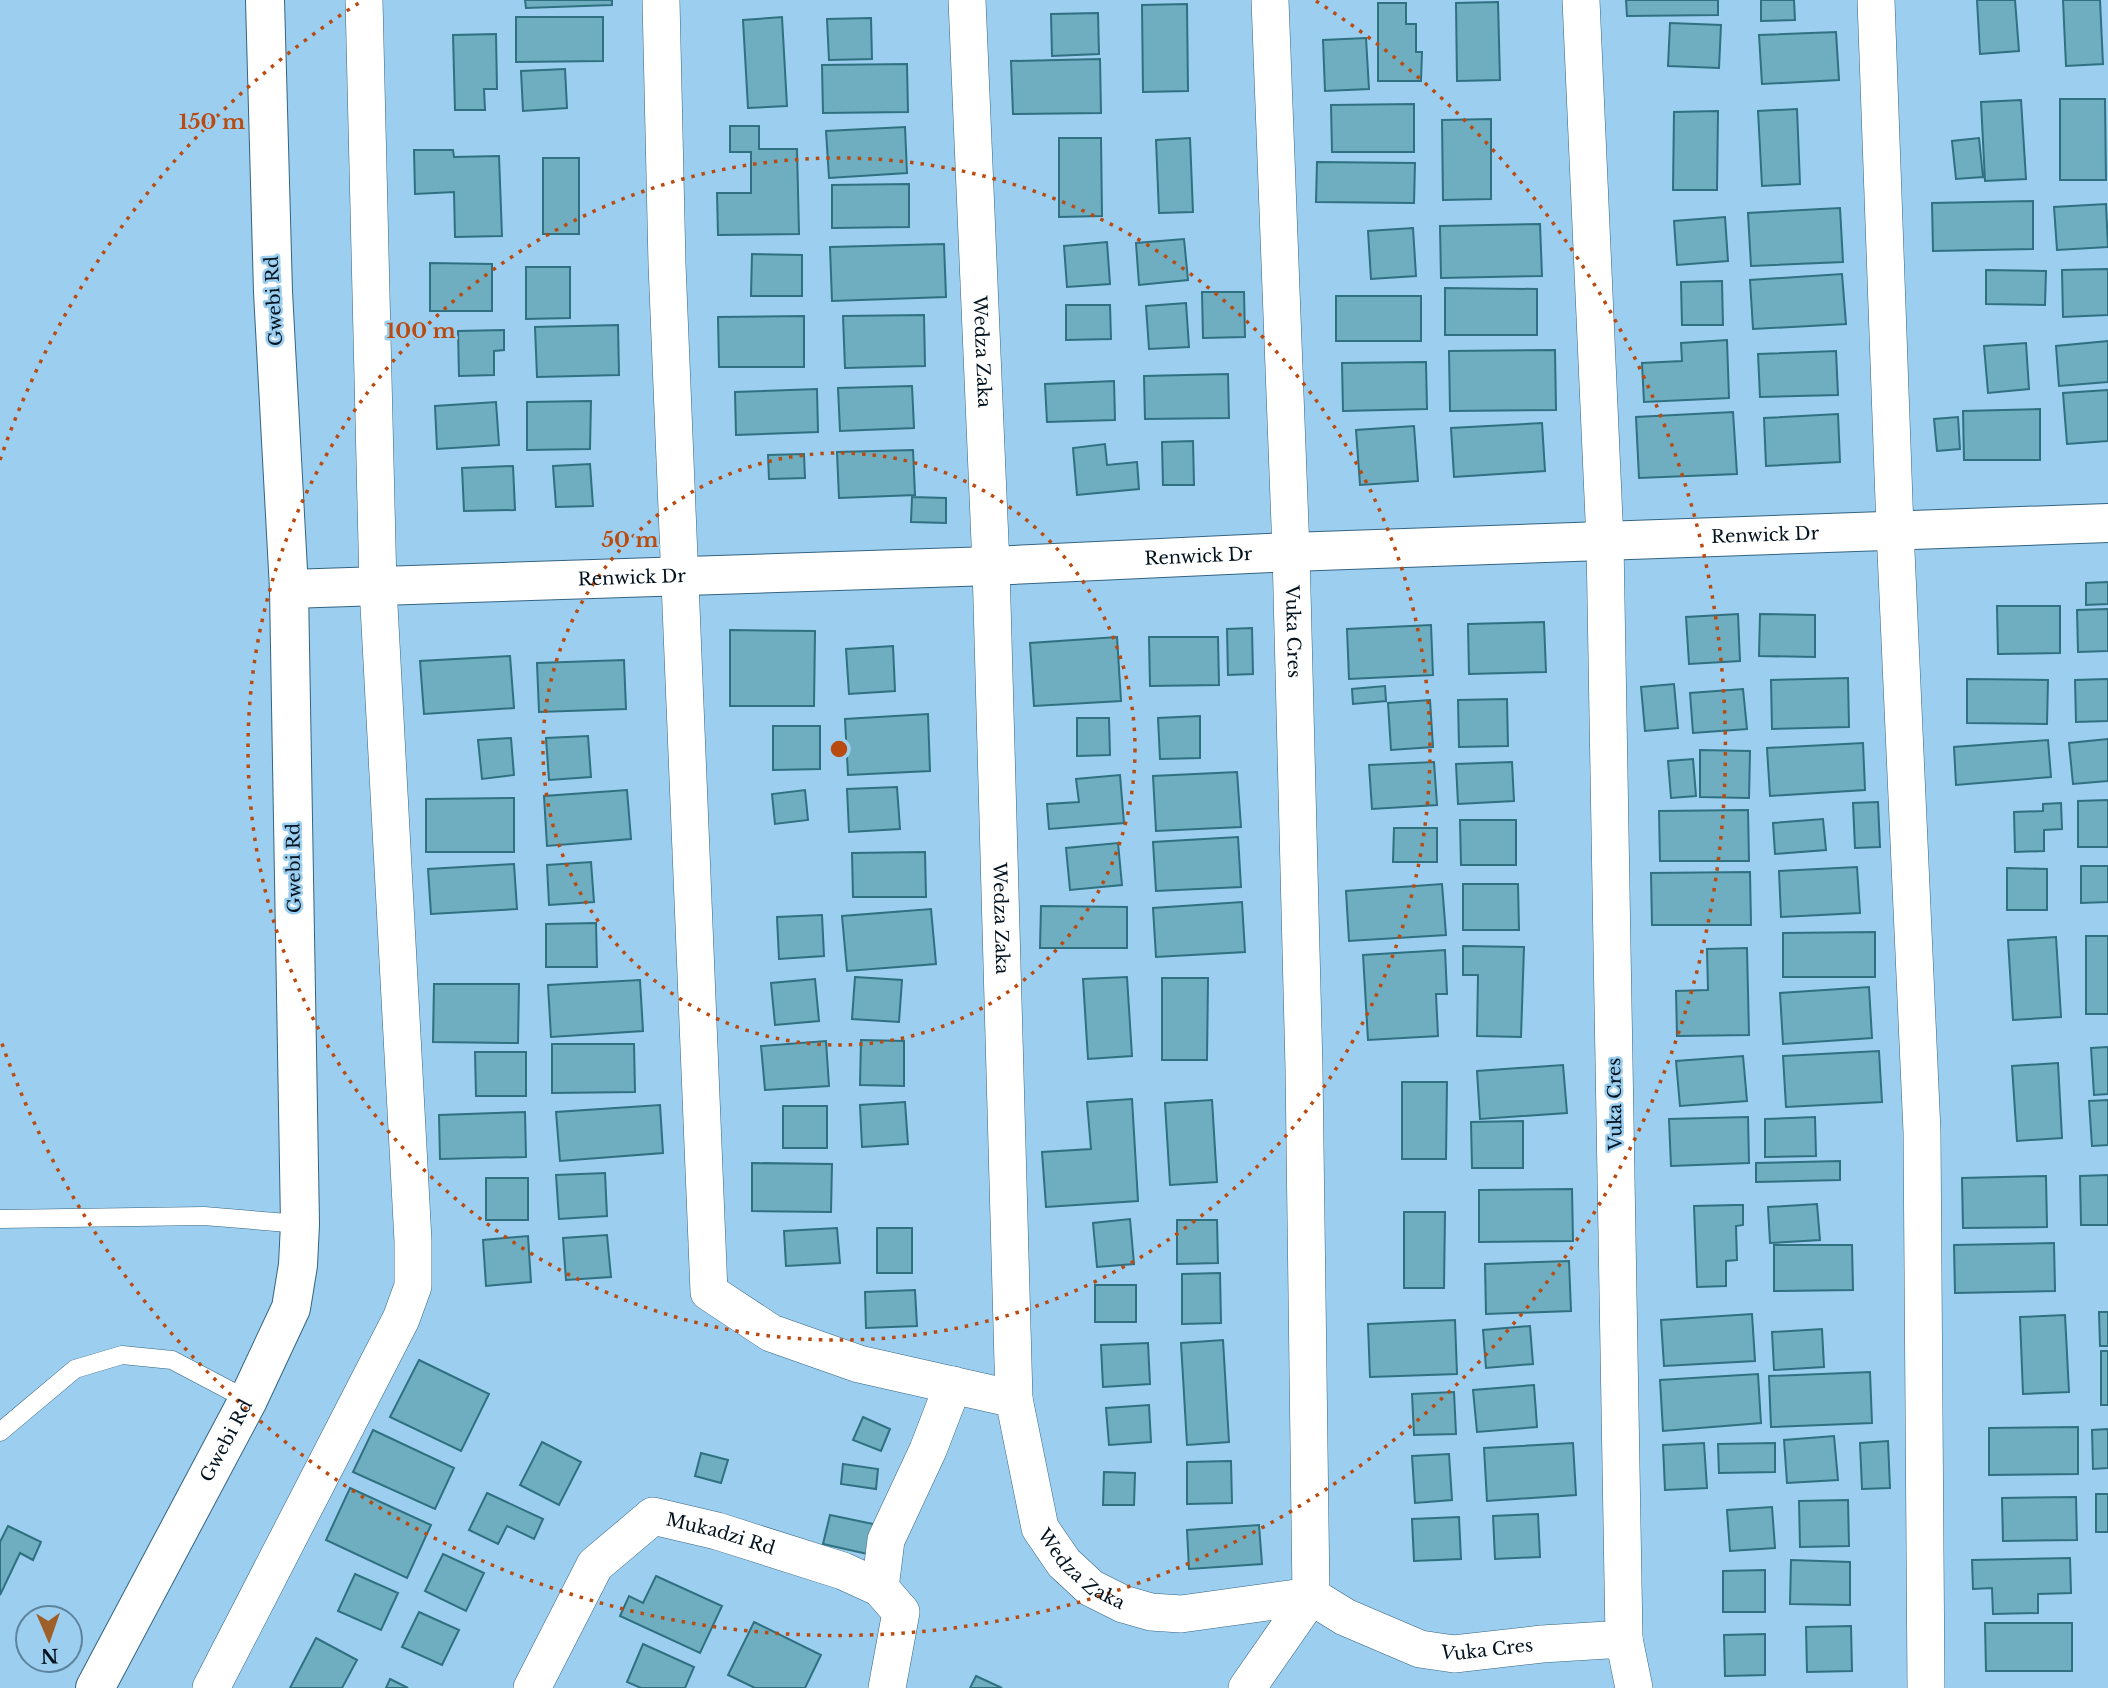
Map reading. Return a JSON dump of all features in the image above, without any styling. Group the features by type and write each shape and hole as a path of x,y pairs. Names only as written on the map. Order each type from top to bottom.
{"street":[{"name":"Gwebi Rd","path":"96,1688 248,1400 291,1308 298,1265 300,1224 289,589 274,292 265,0"},
{"path":"211,1688 401,1320 413,1286 378,587 364,0"},
{"path":"661,0 667,264 709,1292 771,1333 859,1364 1014,1399"},
{"name":"Wedza Zaka","path":"967,0 991,566 1014,1399 1040,1528 1064,1563 1091,1588 1124,1604 1151,1612 1181,1614 1311,1596"},
{"name":"Vuka Cres","path":"1270,0 1291,552 1304,1069 1311,1596 1345,1616 1420,1649 1454,1654 1542,1644 1624,1639 1605,542 1581,0"},
{"path":"1876,0 1895,530 1922,1132 1926,1688"},
{"name":"Renwick Dr","path":"289,589 991,566 1291,552 2108,523"},
{"path":"887,1688 890,1600 886,1540 928,1450 953,1385"},
{"name":"Mukadzi Rd","path":"532,1688 595,1565 653,1516 717,1531 843,1571 890,1600"},
{"path":"1247,1688 1311,1596"},
{"path":"1624,1639 1634,1688"}],"lane":[{"path":"0,1219 204,1216 300,1224"},
{"path":"0,1432 75,1369 122,1355 172,1360 248,1400"}],"building":[{"path":"525,0 612,0 612,5 526,8"},
{"path":"1626,0 1718,0 1718,15 1627,16"},
{"path":"1761,0 1794,0 1795,20 1761,21"},
{"path":"1977,0 2015,0 2019,51 1980,54"},
{"path":"2063,0 2100,0 2103,64 2066,66"},
{"path":"1498,2 1500,80 1457,81 1456,3"},
{"path":"1378,3 1406,3 1406,24 1416,24 1416,52 1422,52 1421,81 1378,81"},
{"path":"1187,4 1188,91 1143,92 1142,5"},
{"path":"1098,13 1099,54 1052,56 1051,14"},
{"path":"516,17 603,17 603,61 516,62"},
{"path":"782,17 787,106 748,108 743,20"},
{"path":"871,18 872,59 829,60 827,19"},
{"path":"1670,23 1721,25 1719,68 1668,66"},
{"path":"1836,32 1839,80 1762,84 1759,35"},
{"path":"496,34 497,89 484,89 485,110 455,110 453,35"},
{"path":"1366,38 1369,89 1325,91 1323,40"},
{"path":"1100,59 1101,113 1013,114 1011,61"},
{"path":"907,64 908,112 823,113 822,65"},
{"path":"565,69 567,108 523,111 521,71"},
{"path":"2060,99 2105,99 2106,180 2060,180"},
{"path":"2021,100 2026,179 1985,181 1981,102"},
{"path":"1414,104 1414,152 1332,152 1331,105"},
{"path":"1797,109 1800,184 1762,186 1758,111"},
{"path":"1718,111 1717,190 1673,190 1674,112"},
{"path":"1491,119 1491,199 1443,200 1442,120"},
{"path":"730,126 759,126 759,149 797,149 799,234 718,235 717,193 751,193 751,152 730,152"},
{"path":"905,127 907,173 829,178 826,131"},
{"path":"1059,138 1101,138 1102,216 1059,217"},
{"path":"1190,138 1193,212 1159,213 1156,140"},
{"path":"1979,138 1983,177 1956,179 1952,141"},
{"path":"414,150 453,150 454,157 499,156 502,236 455,237 454,192 415,194"},
{"path":"543,158 579,158 579,234 543,234"},
{"path":"1317,162 1415,163 1414,203 1316,202"},
{"path":"909,184 909,227 832,228 832,185"},
{"path":"2033,201 2033,249 1933,251 1932,203"},
{"path":"2106,204 2108,247 2057,250 2054,207"},
{"path":"1840,208 1843,262 1751,266 1748,213"},
{"path":"1725,217 1728,261 1677,265 1674,221"},
{"path":"1540,224 1542,276 1441,278 1440,226"},
{"path":"1413,228 1416,276 1371,279 1368,231"},
{"path":"1184,239 1188,280 1139,285 1136,243"},
{"path":"1107,242 1110,284 1067,287 1064,246"},
{"path":"944,244 946,297 832,301 830,247"},
{"path":"752,254 802,255 802,296 751,296"},
{"path":"430,263 492,264 492,311 430,311"},
{"path":"526,267 570,267 570,318 526,319"},
{"path":"2108,269 2108,315 2063,317 2062,270"},
{"path":"1986,270 2046,271 2045,305 1986,304"},
{"path":"1842,274 1846,324 1753,329 1750,280"},
{"path":"1722,281 1723,325 1682,325 1681,282"},
{"path":"1445,288 1537,289 1537,335 1445,335"},
{"path":"1202,292 1244,292 1245,337 1203,338"},
{"path":"1336,296 1421,296 1421,341 1336,341"},
{"path":"1186,303 1189,347 1149,349 1146,306"},
{"path":"1066,305 1110,305 1111,339 1066,340"},
{"path":"924,315 925,366 845,368 843,316"},
{"path":"804,316 804,367 719,367 718,317"},
{"path":"618,325 619,375 537,377 535,327"},
{"path":"504,330 504,350 494,351 494,375 459,376 458,331"},
{"path":"1727,340 1729,398 1644,402 1642,363 1682,361 1681,343"},
{"path":"2108,341 2108,382 2059,386 2056,346"},
{"path":"2026,343 2029,389 1988,393 1984,346"},
{"path":"1555,350 1556,410 1450,411 1449,351"},
{"path":"1836,351 1838,395 1760,397 1758,354"},
{"path":"1426,362 1427,409 1343,411 1342,363"},
{"path":"1228,374 1229,418 1145,419 1144,376"},
{"path":"1114,381 1115,420 1047,422 1045,384"},
{"path":"912,386 914,428 840,431 838,388"},
{"path":"817,389 818,432 736,435 735,392"},
{"path":"2108,390 2108,441 2067,444 2063,393"},
{"path":"591,401 590,449 527,450 527,402"},
{"path":"496,402 499,445 437,449 435,406"},
{"path":"2040,409 2040,460 1964,460 1963,411"},
{"path":"1733,412 1737,474 1639,478 1636,417"},
{"path":"1838,414 1840,462 1766,466 1764,418"},
{"path":"1958,417 1960,449 1937,451 1934,419"},
{"path":"1542,423 1545,471 1454,477 1451,428"},
{"path":"1414,426 1418,481 1360,485 1356,430"},
{"path":"1193,441 1194,485 1163,485 1162,442"},
{"path":"1105,444 1107,465 1137,462 1139,489 1077,495 1073,448"},
{"path":"913,450 915,495 839,498 837,452"},
{"path":"804,454 805,478 769,479 768,455"},
{"path":"590,464 593,506 556,507 553,466"},
{"path":"513,466 515,510 464,511 462,468"},
{"path":"912,497 946,498 946,523 911,522"},
{"path":"2108,582 2108,604 2086,605 2086,583"},
{"path":"1997,606 2060,606 2060,653 1998,654"},
{"path":"2108,609 2108,651 2078,652 2077,610"},
{"path":"1738,614 1740,661 1689,664 1686,617"},
{"path":"1760,614 1815,615 1815,657 1759,656"},
{"path":"1544,622 1546,672 1469,674 1468,624"},
{"path":"1431,625 1433,675 1349,679 1347,629"},
{"path":"1252,628 1253,674 1228,675 1227,629"},
{"path":"730,630 815,631 814,706 730,706"},
{"path":"1117,637 1121,701 1034,706 1030,643"},
{"path":"1149,637 1218,637 1219,685 1150,686"},
{"path":"893,646 895,691 849,694 846,649"},
{"path":"510,656 514,708 424,714 420,661"},
{"path":"624,660 626,709 539,712 537,663"},
{"path":"1848,678 1849,727 1772,729 1771,680"},
{"path":"1967,679 2048,680 2047,724 1967,723"},
{"path":"2108,679 2108,721 2076,722 2075,680"},
{"path":"1674,684 1678,728 1645,731 1641,687"},
{"path":"1385,686 1386,701 1353,704 1352,689"},
{"path":"1743,689 1747,729 1693,733 1690,693"},
{"path":"1507,699 1508,746 1459,747 1458,700"},
{"path":"1430,700 1433,747 1391,750 1388,703"},
{"path":"928,714 930,771 848,775 845,719"},
{"path":"1200,716 1200,758 1160,759 1158,718"},
{"path":"1077,718 1109,718 1110,755 1077,756"},
{"path":"773,726 820,726 820,769 773,770"},
{"path":"588,736 591,777 549,780 546,738"},
{"path":"511,738 514,775 482,779 478,740"},
{"path":"2108,739 2108,781 2073,784 2069,743"},
{"path":"2048,740 2051,777 1956,785 1954,747"},
{"path":"1863,743 1865,790 1770,796 1767,748"},
{"path":"1700,750 1750,751 1749,798 1700,797"},
{"path":"1693,759 1696,796 1671,798 1668,761"},
{"path":"1434,762 1437,805 1372,809 1369,765"},
{"path":"1512,762 1514,801 1458,804 1456,764"},
{"path":"1237,772 1241,827 1156,831 1153,776"},
{"path":"1120,775 1124,823 1049,829 1047,804 1079,802 1076,779"},
{"path":"897,787 900,829 849,832 847,789"},
{"path":"627,790 631,839 547,846 544,796"},
{"path":"805,790 808,820 775,824 772,794"},
{"path":"514,798 514,852 426,852 426,799"},
{"path":"2108,800 2108,847 2078,847 2078,801"},
{"path":"1878,802 1880,847 1855,848 1853,803"},
{"path":"2061,803 2062,829 2044,830 2044,851 2015,852 2014,812 2043,811 2043,804"},
{"path":"1748,810 1749,861 1660,861 1659,811"},
{"path":"1823,819 1826,850 1775,854 1773,823"},
{"path":"1460,820 1516,820 1516,865 1461,865"},
{"path":"1394,828 1437,828 1437,862 1393,862"},
{"path":"1238,837 1241,887 1156,891 1153,842"},
{"path":"1118,843 1122,885 1070,890 1066,848"},
{"path":"925,852 926,897 853,897 852,853"},
{"path":"591,862 594,902 549,905 547,865"},
{"path":"514,864 517,909 431,914 428,869"},
{"path":"2081,866 2108,866 2108,902 2081,903"},
{"path":"1857,867 1860,913 1781,917 1779,871"},
{"path":"2007,868 2047,869 2047,910 2007,910"},
{"path":"1750,872 1751,925 1652,925 1651,873"},
{"path":"1442,884 1446,935 1349,941 1346,891"},
{"path":"1463,884 1518,884 1519,930 1463,930"},
{"path":"1242,902 1245,952 1156,957 1153,908"},
{"path":"1041,906 1127,907 1127,948 1040,948"},
{"path":"931,909 936,964 847,971 842,916"},
{"path":"822,915 824,956 779,959 777,917"},
{"path":"596,923 597,967 546,967 546,924"},
{"path":"1875,932 1875,977 1783,977 1783,933"},
{"path":"2086,936 2108,936 2108,1014 2086,1014"},
{"path":"2056,937 2061,1017 2013,1020 2008,940"},
{"path":"1463,946 1524,947 1521,1037 1477,1036 1478,975 1463,975"},
{"path":"1747,948 1749,1035 1677,1036 1676,991 1708,990 1707,949"},
{"path":"1445,950 1447,994 1436,994 1438,1036 1368,1040 1363,955"},
{"path":"855,977 902,980 899,1022 852,1019"},
{"path":"1127,977 1132,1056 1088,1059 1083,979"},
{"path":"1162,978 1208,978 1207,1060 1162,1060"},
{"path":"815,979 819,1021 775,1025 771,983"},
{"path":"640,980 643,1031 551,1037 548,985"},
{"path":"434,984 519,984 518,1043 433,1042"},
{"path":"1869,987 1872,1038 1783,1044 1780,993"},
{"path":"861,1040 904,1041 904,1086 860,1085"},
{"path":"826,1041 829,1086 765,1090 761,1046"},
{"path":"552,1044 634,1044 635,1092 552,1093"},
{"path":"2108,1047 2108,1094 2094,1095 2091,1048"},
{"path":"1879,1051 1882,1102 1786,1107 1783,1056"},
{"path":"475,1052 526,1052 526,1096 476,1096"},
{"path":"1743,1056 1747,1101 1680,1106 1676,1061"},
{"path":"2058,1063 2062,1138 2017,1141 2012,1066"},
{"path":"1563,1065 1567,1113 1480,1119 1477,1071"},
{"path":"1402,1082 1447,1082 1446,1159 1402,1159"},
{"path":"1132,1099 1138,1201 1046,1207 1042,1152 1091,1149 1087,1102"},
{"path":"1212,1100 1217,1182 1170,1185 1165,1103"},
{"path":"2108,1100 2108,1145 2092,1146 2089,1101"},
{"path":"905,1102 908,1144 862,1147 860,1105"},
{"path":"660,1105 663,1153 560,1161 556,1112"},
{"path":"783,1106 827,1106 827,1148 783,1148"},
{"path":"525,1112 526,1157 440,1159 439,1115"},
{"path":"1748,1117 1749,1163 1671,1166 1669,1119"},
{"path":"1815,1117 1816,1156 1765,1157 1765,1119"},
{"path":"1523,1121 1523,1168 1472,1168 1471,1122"},
{"path":"1840,1161 1840,1180 1756,1182 1756,1163"},
{"path":"752,1163 832,1164 831,1212 752,1211"},
{"path":"605,1173 607,1216 559,1219 556,1175"},
{"path":"2108,1175 2108,1225 2081,1225 2080,1176"},
{"path":"2046,1176 2047,1227 1963,1228 1962,1178"},
{"path":"486,1178 528,1178 528,1220 486,1220"},
{"path":"1572,1189 1573,1241 1479,1242 1479,1190"},
{"path":"1817,1204 1820,1240 1770,1243 1768,1207"},
{"path":"1743,1205 1743,1225 1736,1226 1737,1260 1726,1261 1726,1286 1697,1287 1694,1206"},
{"path":"1404,1212 1445,1212 1444,1288 1404,1288"},
{"path":"1130,1219 1134,1264 1097,1267 1093,1223"},
{"path":"1177,1220 1217,1220 1218,1263 1177,1264"},
{"path":"837,1228 840,1263 786,1266 784,1231"},
{"path":"877,1228 912,1228 912,1273 877,1273"},
{"path":"607,1235 611,1277 566,1280 563,1238"},
{"path":"528,1236 531,1282 486,1286 483,1240"},
{"path":"2054,1243 2055,1291 1955,1293 1954,1245"},
{"path":"1774,1245 1852,1245 1853,1290 1774,1291"},
{"path":"1569,1261 1571,1311 1486,1314 1485,1264"},
{"path":"1220,1273 1221,1323 1182,1324 1182,1274"},
{"path":"1095,1285 1136,1285 1136,1322 1095,1322"},
{"path":"915,1290 917,1326 866,1328 865,1292"},
{"path":"2099,1312 2108,1312 2108,1346 2100,1346"},
{"path":"1752,1314 1755,1361 1664,1366 1661,1320"},
{"path":"2065,1315 2069,1392 2023,1394 2020,1317"},
{"path":"1455,1320 1457,1374 1370,1377 1368,1324"},
{"path":"1530,1326 1533,1364 1486,1368 1483,1330"},
{"path":"1822,1329 1824,1367 1774,1370 1772,1332"},
{"path":"1223,1340 1229,1442 1187,1445 1181,1343"},
{"path":"1148,1343 1150,1384 1103,1387 1101,1345"},
{"path":"2101,1351 2108,1351 2108,1405 2101,1405"},
{"path":"419,1360 489,1394 461,1451 390,1417"},
{"path":"1870,1372 1872,1423 1771,1427 1769,1376"},
{"path":"1758,1374 1761,1423 1663,1431 1660,1380"},
{"path":"1534,1385 1537,1427 1477,1432 1473,1390"},
{"path":"1454,1392 1456,1434 1414,1435 1412,1394"},
{"path":"1149,1405 1151,1442 1109,1445 1106,1408"},
{"path":"863,1417 890,1429 881,1451 853,1440"},
{"path":"2078,1427 2078,1474 1989,1475 1989,1428"},
{"path":"2108,1429 2108,1468 2093,1469 2092,1430"},
{"path":"373,1430 454,1468 435,1509 353,1472"},
{"path":"1834,1436 1838,1480 1787,1483 1784,1440"},
{"path":"1888,1441 1890,1488 1862,1489 1860,1443"},
{"path":"542,1442 581,1462 559,1505 520,1485"},
{"path":"1573,1443 1576,1495 1487,1501 1484,1448"},
{"path":"1704,1443 1707,1488 1665,1490 1663,1445"},
{"path":"1775,1443 1775,1472 1719,1473 1718,1444"},
{"path":"701,1453 728,1460 721,1483 695,1476"},
{"path":"1449,1454 1452,1500 1415,1503 1412,1456"},
{"path":"1231,1461 1232,1503 1187,1504 1187,1462"},
{"path":"843,1464 878,1469 876,1489 841,1484"},
{"path":"1104,1472 1135,1473 1134,1505 1103,1505"},
{"path":"350,1488 431,1525 407,1578 326,1540"},
{"path":"487,1493 543,1519 534,1539 507,1526 498,1544 469,1530"},
{"path":"2096,1494 2108,1494 2108,1532 2096,1532"},
{"path":"2076,1497 2077,1540 2003,1541 2002,1498"},
{"path":"1848,1500 1849,1546 1800,1547 1799,1501"},
{"path":"1772,1507 1775,1548 1730,1551 1727,1510"},
{"path":"1538,1514 1540,1557 1495,1559 1493,1516"},
{"path":"830,1515 878,1525 872,1555 823,1544"},
{"path":"1459,1517 1461,1559 1414,1561 1412,1519"},
{"path":"1259,1525 1262,1564 1189,1569 1187,1530"},
{"path":"8,1526 41,1542 33,1560 20,1553 0,1595 0,1542"},
{"path":"443,1554 484,1573 466,1611 425,1591"},
{"path":"2070,1558 2071,1593 2038,1594 2038,1613 1993,1614 1992,1588 1973,1589 1972,1560"},
{"path":"1791,1560 1850,1562 1850,1605 1790,1604"},
{"path":"1765,1570 1765,1612 1723,1612 1723,1571"},
{"path":"355,1574 398,1593 381,1630 338,1611"},
{"path":"656,1576 722,1606 700,1653 620,1616 629,1596 643,1603"},
{"path":"419,1612 459,1630 442,1665 402,1647"},
{"path":"754,1622 821,1655 805,1688 755,1688 728,1675"},
{"path":"1985,1623 2072,1623 2072,1671 1986,1671"},
{"path":"1851,1626 1852,1671 1807,1672 1806,1627"},
{"path":"1765,1634 1765,1675 1725,1676 1724,1635"},
{"path":"316,1638 357,1660 342,1688 290,1688"},
{"path":"643,1644 694,1667 685,1688 641,1688 627,1682"},
{"path":"976,1676 1002,1688 970,1688"},
{"path":"390,1679 408,1688 386,1688"}]}
